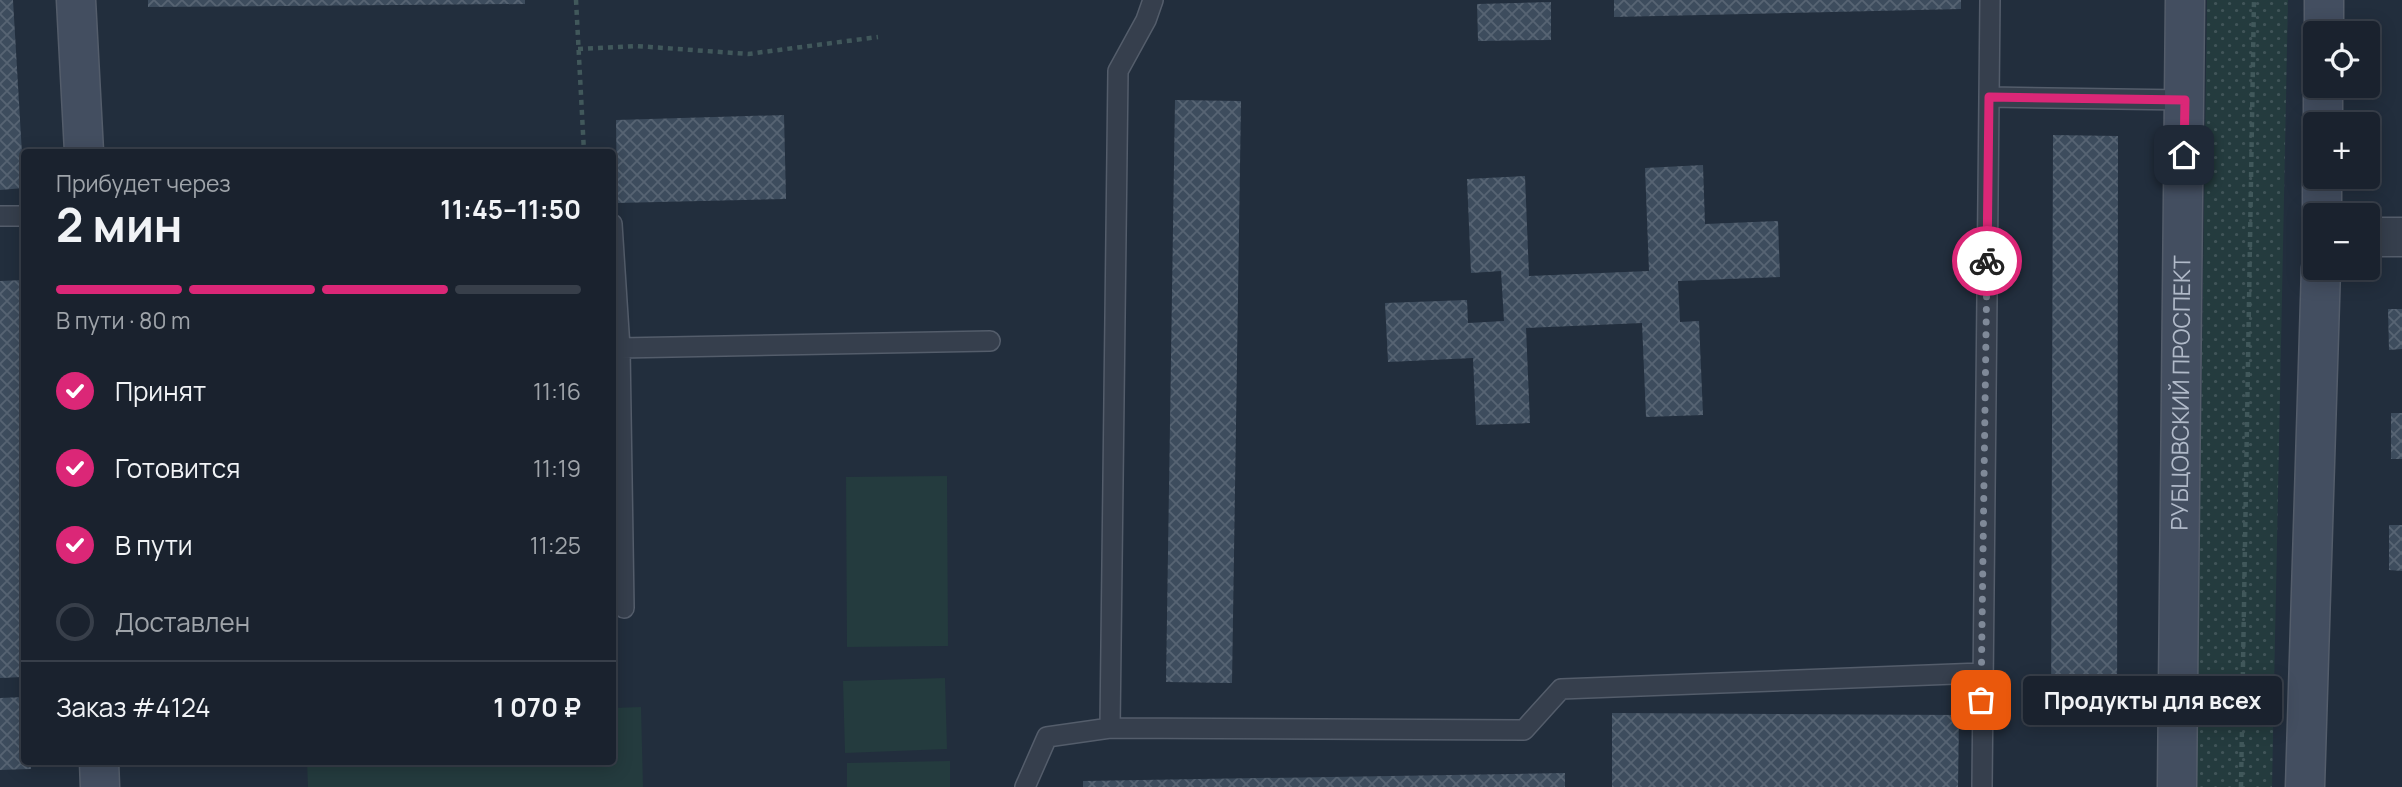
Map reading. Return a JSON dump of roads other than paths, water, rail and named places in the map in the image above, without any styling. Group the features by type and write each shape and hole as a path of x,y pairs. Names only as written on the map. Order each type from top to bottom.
{"street":[{"path":"76,0 84,149"},
{"name":"РУБЦОВСКИЙ ПРОСПЕКТ","path":"2177,787 2185,0"},
{"path":"2324,0 2324,21"},
{"path":"2380,237 2402,237"},
{"path":"2305,787 2321,280"},
{"path":"99,765 100,787"}],"lane":[{"path":"1110,728 1118,71 1146,20 1153,0"},
{"path":"1982,787 1981,673 1990,0"},
{"path":"1989,97 2185,100"},
{"path":"0,216 21,216"},
{"path":"616,286 620,348 624,608"},
{"path":"620,348 990,341"},
{"path":"1025,787 1047,737 1110,728 1524,730 1561,689 1981,673"}],"place":[{"name":"Продукты для всех","path":"1981,700"}]}
